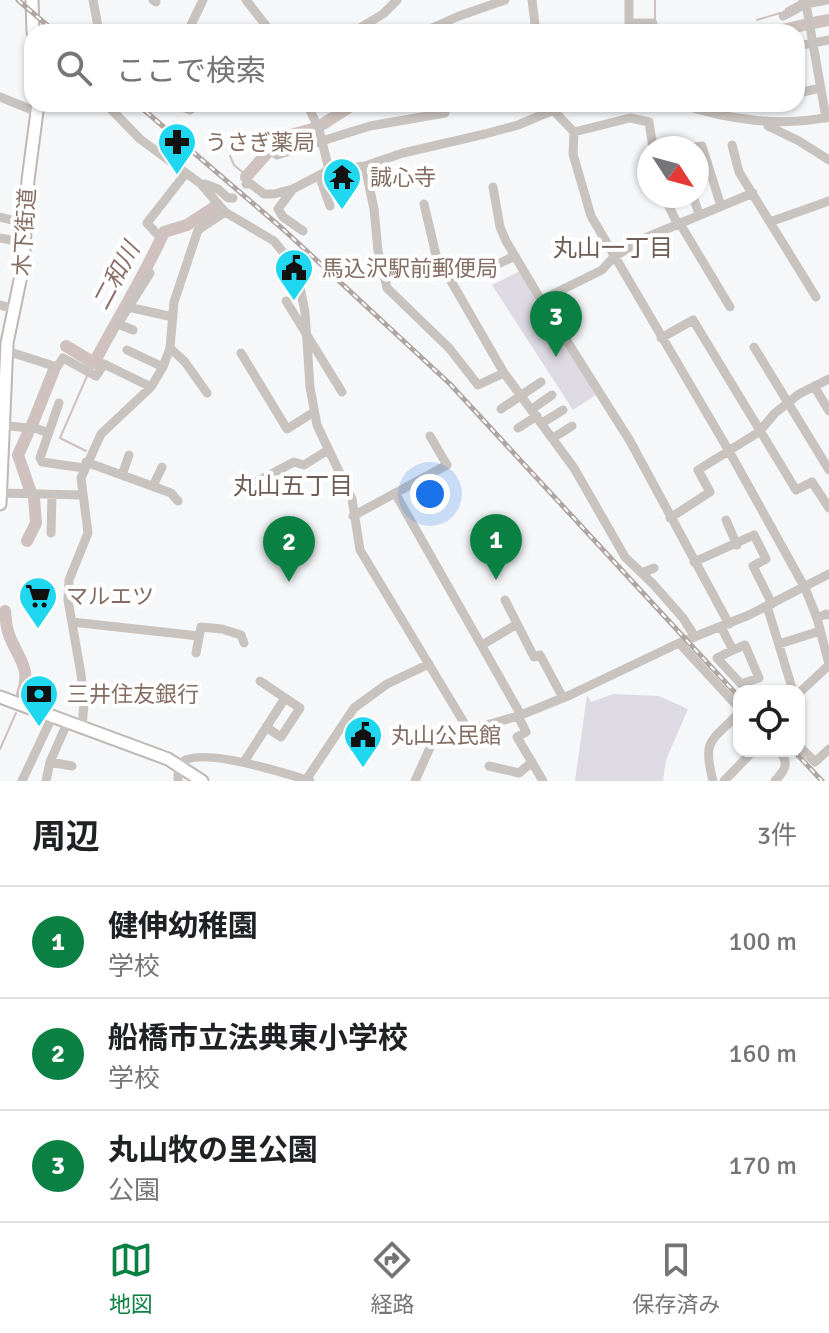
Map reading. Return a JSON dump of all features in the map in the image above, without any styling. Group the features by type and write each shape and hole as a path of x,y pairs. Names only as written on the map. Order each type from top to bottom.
{"main road":[{"path":"32,0 33,24"},
{"name":"木下街道","path":"0,504 5,345 15,309 26,243 28,180 37,112"},
{"path":"0,697 179,765 202,781"}],"street":[{"path":"93,0 98,24"},
{"path":"191,24 203,0"},
{"path":"366,24 397,0"},
{"path":"441,24 505,0"},
{"path":"532,0 535,24"},
{"path":"629,0 629,23 653,23"},
{"path":"783,16 804,2 827,0"},
{"path":"250,1 266,24"},
{"path":"718,112 767,121 827,118 823,82 804,2"},
{"path":"805,44 829,40"},
{"path":"0,97 24,104"},
{"path":"114,112 140,139 201,184 225,212 274,241 290,261 298,277 314,412 352,499 360,550 469,731"},
{"path":"311,112 318,125 329,170"},
{"path":"246,184 268,194 293,189 329,170 365,166 403,153 518,125 542,112"},
{"path":"551,112 574,132"},
{"path":"741,112 742,117"},
{"path":"270,149 277,155 379,124 445,113"},
{"path":"574,132 630,118 649,122 651,136"},
{"path":"767,121 768,126 829,160"},
{"path":"574,132 573,154 589,209 805,588 817,618 829,664 805,687"},
{"path":"732,145 739,172 816,297"},
{"path":"365,166 387,288 449,348 478,385 504,373"},
{"path":"709,168 721,206"},
{"path":"156,233 147,223 186,173"},
{"path":"319,175 330,206"},
{"path":"201,184 210,185 228,198 233,198"},
{"path":"493,187 500,227 515,256 630,441 694,562 725,625 733,650"},
{"path":"293,189 278,209 283,217 303,231"},
{"path":"541,300 602,270 614,257 645,238 753,193"},
{"path":"770,222 829,201"},
{"path":"424,204 436,255 504,373 574,468 625,557 683,618 695,637"},
{"path":"670,208 730,307"},
{"path":"697,208 699,214"},
{"path":"82,726 84,704 68,587 88,533 81,478 101,434 151,387 163,367 170,348 174,302 198,230 225,212"},
{"path":"0,217 27,224"},
{"path":"0,238 26,243"},
{"path":"472,276 515,256"},
{"path":"133,330 118,324 150,273"},
{"path":"286,301 342,392"},
{"path":"0,305 15,309"},
{"path":"128,307 173,317"},
{"path":"661,338 693,320 796,490 812,482 829,508"},
{"path":"5,345 57,367 63,358 96,376 104,364 151,387"},
{"path":"754,347 829,470"},
{"path":"170,348 185,362 207,393"},
{"path":"127,350 163,367"},
{"path":"241,353 287,429 314,412"},
{"path":"670,518 710,492 698,470 759,432 786,404 829,379"},
{"path":"501,409 541,382"},
{"path":"814,386 829,411"},
{"path":"537,416 552,395"},
{"path":"59,403 40,458 42,462 85,465 122,475 171,493 178,501"},
{"path":"518,428 537,416 563,410"},
{"path":"2,425 48,433"},
{"path":"553,438 572,426"},
{"path":"353,516 447,465 430,436"},
{"path":"243,489 294,462 304,465 328,450"},
{"path":"122,475 129,455"},
{"path":"153,486 162,467"},
{"path":"1,493 81,495"},
{"path":"395,493 520,716 526,732 517,737 543,781"},
{"path":"51,533 52,495"},
{"path":"726,520 737,545"},
{"path":"694,562 754,535 766,559 753,566 770,605 791,685"},
{"path":"642,573 654,568"},
{"path":"415,781 433,741 520,716 563,698 679,643 770,605 829,574"},
{"path":"505,600 534,657 540,655 563,698"},
{"path":"817,618 829,615"},
{"path":"72,622 199,636"},
{"path":"482,645 517,624"},
{"path":"196,653 201,627 241,635 244,643"},
{"path":"779,644 820,631"},
{"path":"679,643 733,704"},
{"path":"745,645 759,678 741,684 717,658 733,650 745,645"},
{"path":"178,781 179,765 187,760 205,757 244,762 308,780 354,708 387,684 429,664"},
{"path":"260,681 300,708 281,737 266,727"},
{"path":"244,762 285,698"},
{"path":"22,781 53,715"},
{"path":"713,781 706,758 708,748 733,718"},
{"path":"46,781 50,762 68,721"},
{"path":"805,752 815,762 829,749"},
{"path":"724,781 747,757"},
{"path":"775,781 784,772 784,757"},
{"path":"50,762 72,766"},
{"path":"489,766 519,773 532,762"}],"shaded area":[{"path":"520,271 597,394 573,410 492,285"},
{"path":"613,694 659,696 688,709 666,760 663,781 575,781 587,695 591,702"}],"waterway":[{"path":"655,0 655,19"},
{"path":"786,9 799,2"},
{"path":"757,20 780,13"},
{"name":"二和川","path":"813,23 829,20"},
{"name":"二和川","path":"323,124 342,112"},
{"name":"二和川","path":"272,147 280,138 316,128"},
{"name":"二和川","path":"246,177 268,152"},
{"path":"230,156 234,165 247,176"},
{"name":"二和川","path":"66,346 94,363 164,232 187,225 216,206"},
{"name":"二和川","path":"32,425 54,370"},
{"path":"86,451 60,438 87,376"},
{"name":"二和川","path":"28,433 18,455 30,490"},
{"name":"二和川","path":"27,541 36,523 34,498"},
{"name":"二和川","path":"5,611 9,634 25,671 22,694"},
{"name":"二和川","path":"0,749 16,713"}],"railway":[{"path":"18,0 46,24"},
{"path":"146,112 284,230 450,384 733,691"},
{"path":"800,757 822,781"}],"place":[{"name":"うさぎ薬局","path":"177,176"},
{"name":"誠心寺","path":"342,211"},
{"name":"馬込沢駅前郵便局","path":"294,302"},
{"name":"丸山牧の里公園","path":"556,357"},
{"name":"健伸幼稚園","path":"496,580"},
{"name":"船橋市立法典東小学校","path":"289,582"},
{"name":"マルエツ","path":"38,630"},
{"name":"三井住友銀行","path":"39,728"},
{"name":"丸山公民館","path":"363,769"}],"district":[{"name":"丸山一丁目","path":"613,248"},
{"name":"丸山五丁目","path":"293,486"}]}
